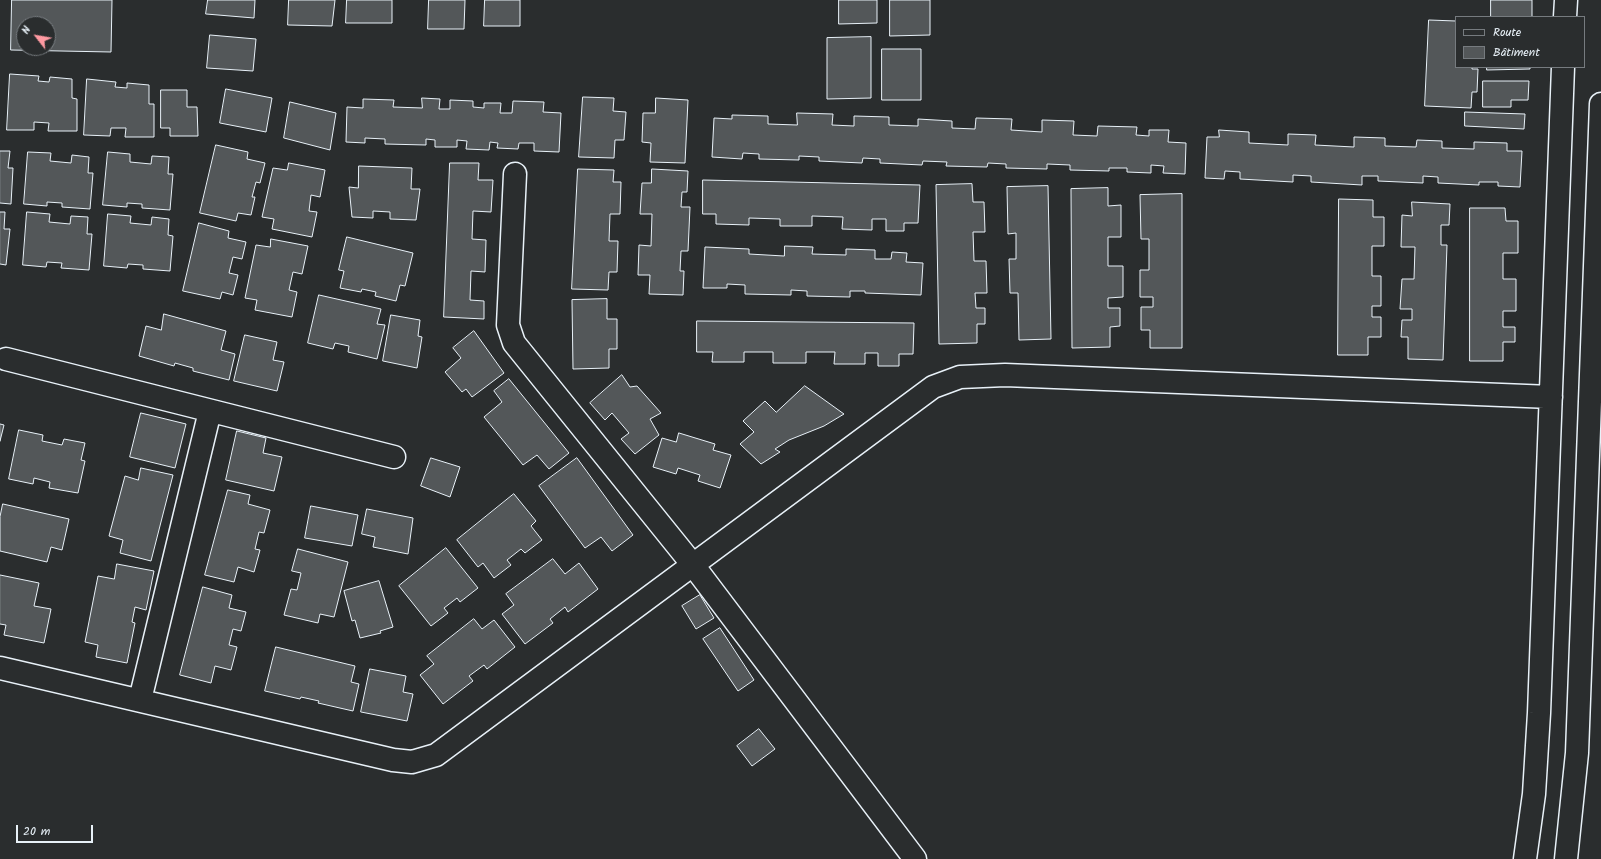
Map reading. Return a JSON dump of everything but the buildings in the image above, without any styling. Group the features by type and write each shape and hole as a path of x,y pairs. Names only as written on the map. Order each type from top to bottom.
{"street":[{"path":"1565,16 1566,0"},
{"path":"1525,859 1534,794 1538,728 1563,68"},
{"path":"1566,859 1577,753 1601,104"},
{"path":"515,174 508,325 514,343 693,565 915,859"},
{"path":"6,359 394,457"},
{"path":"0,668 393,760 412,762 436,755 933,387 960,377 1005,375 1551,396"},
{"path":"140,700 210,411"}]}
